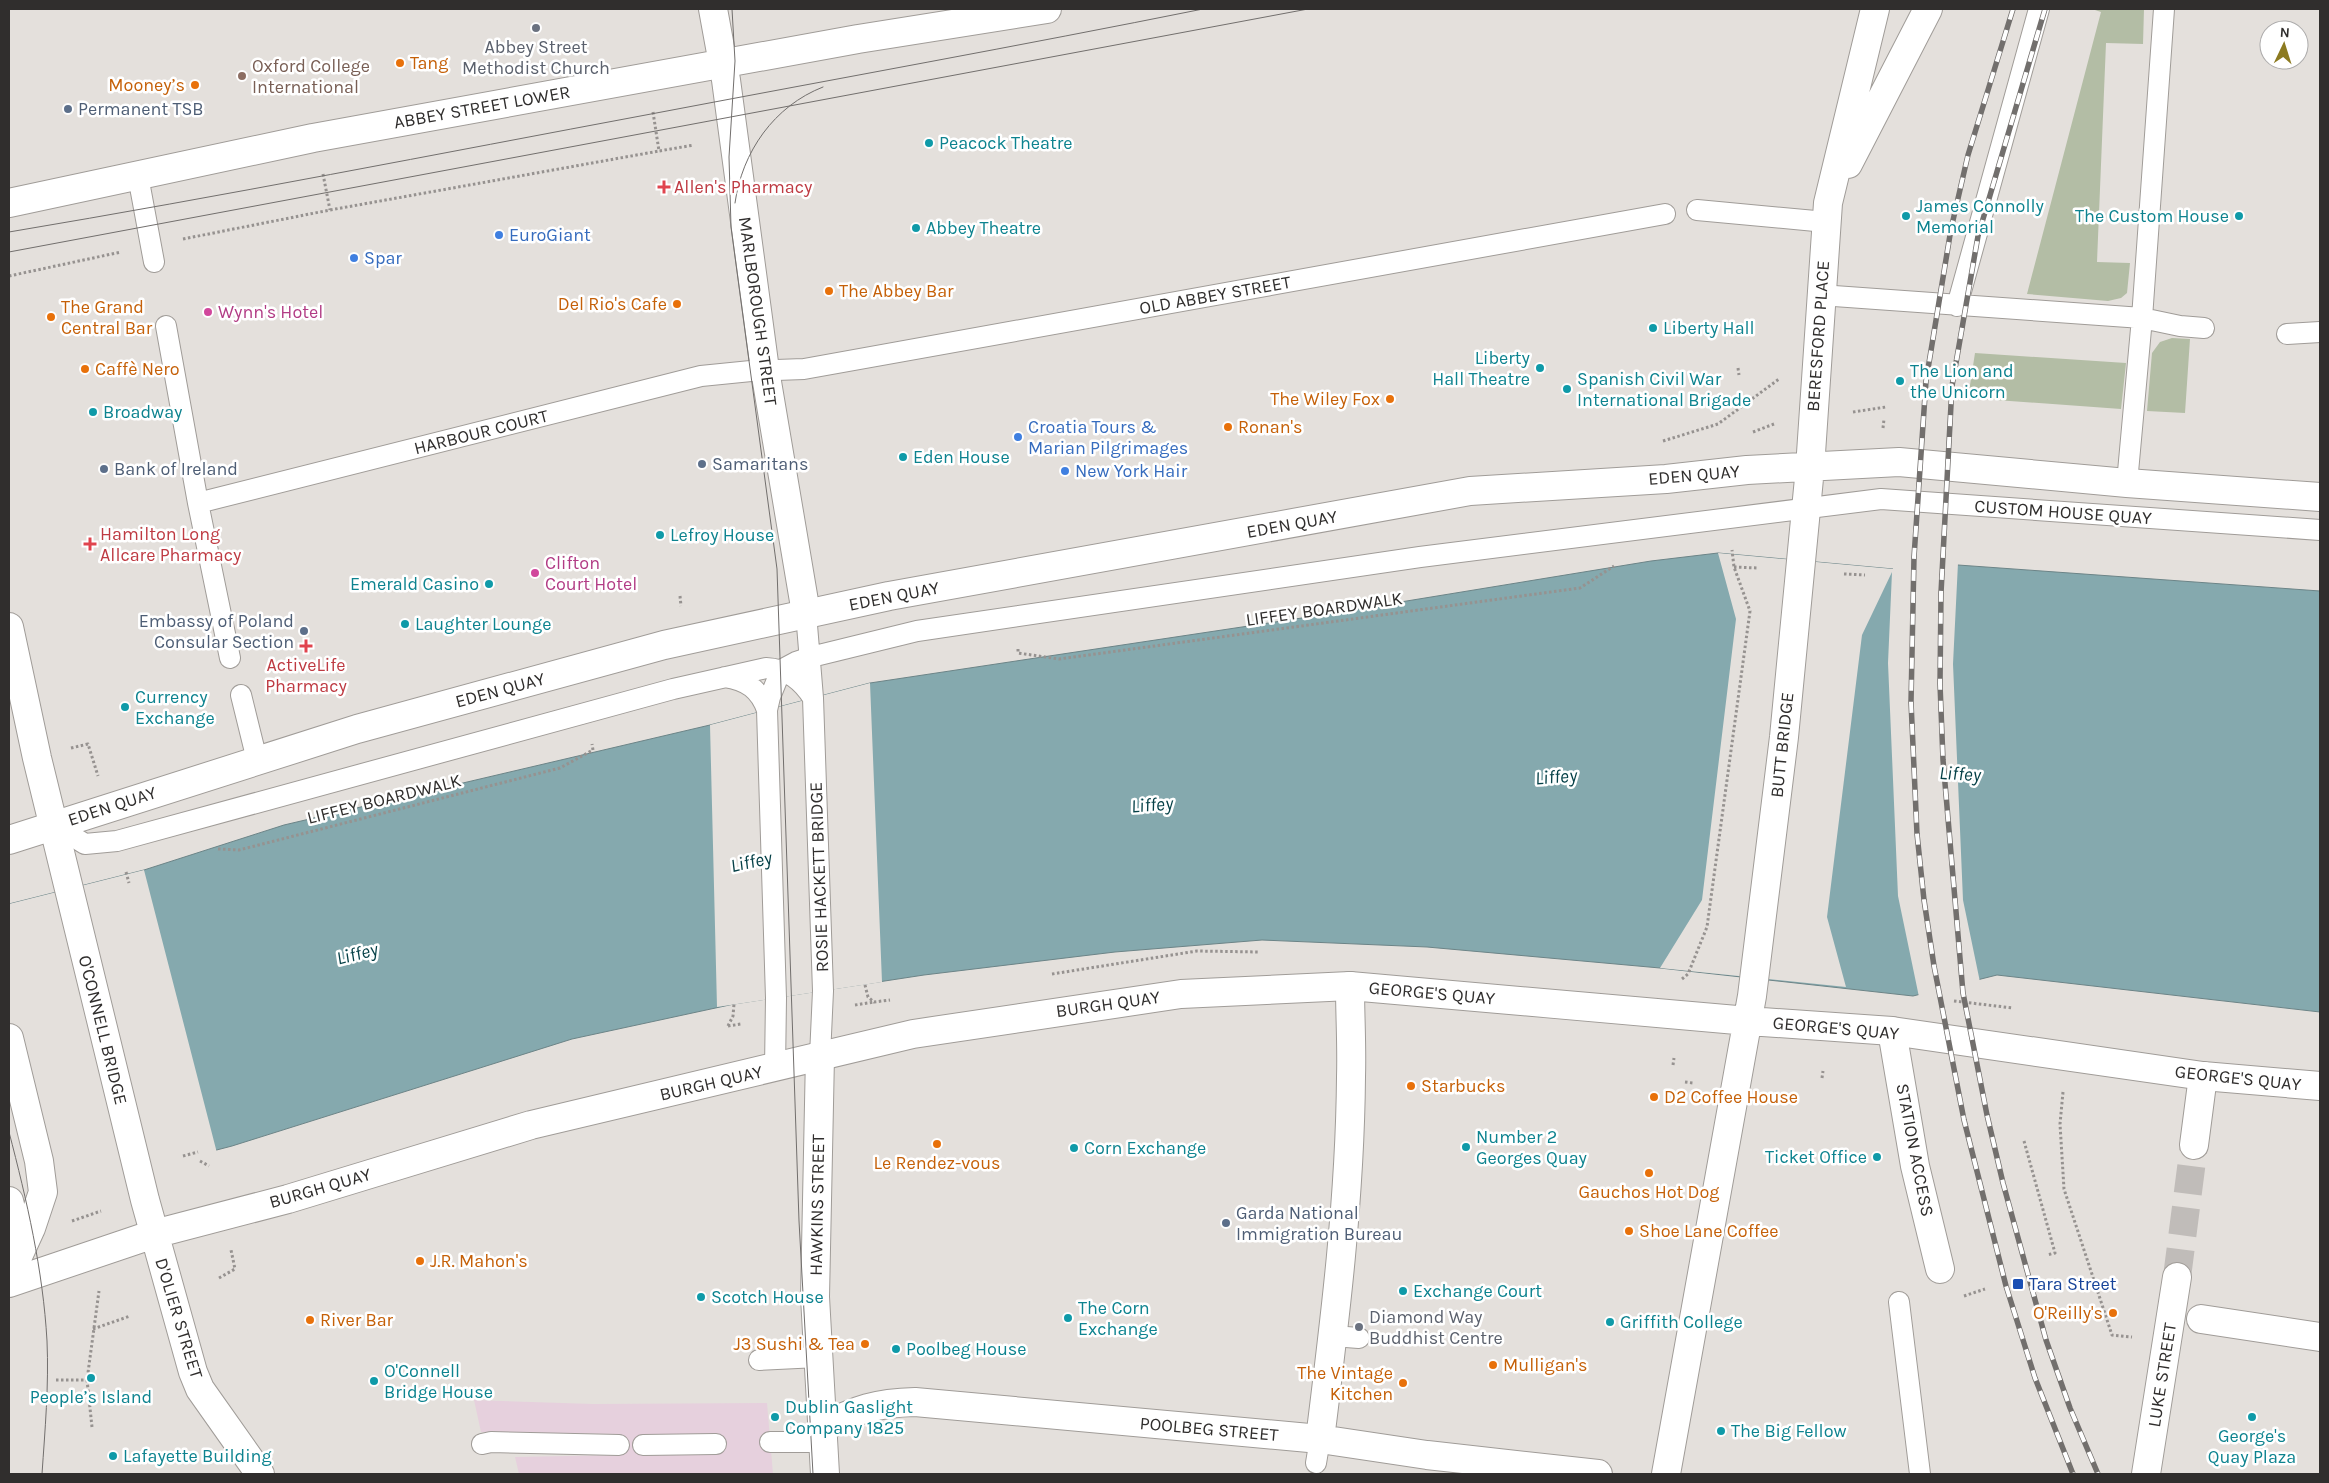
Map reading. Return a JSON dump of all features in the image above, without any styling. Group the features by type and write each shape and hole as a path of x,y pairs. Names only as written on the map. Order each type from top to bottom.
{"main road":[{"name":"MARLBOROUGH STREET","path":"714,9 724,64 765,370 806,613"},
{"name":"ABBEY STREET LOWER","path":"9,203 313,138 858,39 1047,9"},
{"name":"BERESFORD PLACE","path":"1810,468 1816,352 1827,213 1874,9"},
{"name":"BERESFORD PLACE","path":"1827,213 1928,9"},
{"name":"CUSTOM HOUSE QUAY","path":"1810,468 1899,462 2127,483 2320,497"},
{"name":"BUTT BRIDGE","path":"1748,1021 1784,737 1800,552 1810,468"},
{"name":"EDEN QUAY","path":"54,825 357,729 664,645 806,613 1470,492 1666,479 1747,470 1810,468"},
{"name":"O'CONNELL BRIDGE","path":"9,627 69,889 154,1234"},
{"path":"9,840 54,825"},
{"path":"1318,1451 1346,1337 1348,1168 1352,1076 1350,986"},
{"name":"GEORGE'S QUAY","path":"1350,986 1748,1021 1892,1031 2203,1076 2320,1086"},
{"name":"BURGH QUAY","path":"9,1283 154,1234 288,1199 531,1125 775,1069 820,1056 913,1034 1171,995 1350,986"},
{"path":"1666,1474 1748,1021"},
{"name":"STATION ACCESS","path":"1892,1031 1915,1166 1940,1269"},
{"path":"9,1038 39,1161 43,1192 41,1202 14,1264"},
{"name":"HAWKINS STREET","path":"820,1056 816,1297 824,1474"},
{"path":"2194,1145 2203,1076"},
{"path":"10,1205 17,1234 14,1264"},
{"name":"D'OLIER STREET","path":"154,1234 192,1372 200,1389 260,1474"},
{"name":"LUKE STREET","path":"2146,1474 2177,1277"},
{"path":"2201,1319 2320,1337"},
{"name":"POOLBEG STREET","path":"823,1435 862,1408 888,1403 915,1402 1318,1451 1427,1455 1598,1474"}],"lane":[{"path":"1957,306 2039,9"},
{"path":"2127,483 2142,318 2164,9"},
{"path":"138,176 154,262"},
{"path":"1697,210 1827,213"},
{"name":"OLD ABBEY STREET","path":"765,370 804,369 1665,214"},
{"path":"1820,295 2142,318 2180,326 2204,328"},
{"path":"166,326 198,503 230,658"},
{"path":"2287,334 2320,332"},
{"name":"HARBOUR COURT","path":"198,503 701,376 765,370"},
{"name":"CUSTOM HOUSE QUAY","path":"1806,507 1881,499 2320,530"},
{"name":"EDEN QUAY","path":"54,825 85,844 117,841 725,677 766,668 780,670 811,657 917,631 1420,557 1739,519 1806,507"},
{"name":"ROSIE HACKETT BRIDGE","path":"806,613 813,698 824,991 820,1056"},
{"path":"775,1069 776,998 767,710 780,670 801,681 813,698"},
{"path":"725,677 737,678 748,683 758,691 767,710"},
{"path":"241,695 257,760"},
{"path":"1899,1302 1920,1474"},
{"path":"759,1360 818,1357"},
{"path":"770,1442 823,1435"},
{"path":"482,1444 491,1442 619,1445"},
{"path":"643,1445 716,1444"}],"path":[{"path":"652,105 660,151"},
{"path":"330,210 694,145"},
{"path":"1662,441 1718,424 1816,352"},
{"path":"1738,368 1739,374"},
{"path":"1853,412 1886,407"},
{"path":"1883,428 1884,419"},
{"path":"1748,434 1774,424"},
{"path":"1688,974 1707,927 1750,610 1734,567 1732,545"},
{"name":"LIFFEY BOARDWALK","path":"1016,642 1018,653 1059,659 1580,588 1619,563"},
{"path":"1734,567 1757,568"},
{"path":"1844,574 1866,576"},
{"name":"LIFFEY BOARDWALK","path":"212,848 239,850 560,768 593,750 592,741"},
{"path":"88,744 100,784"},
{"path":"1949,1000 2013,1008"},
{"path":"854,1005 874,1002"},
{"path":"734,1004 734,1016 728,1026 741,1024"},
{"path":"2066,1056 2060,1124 2064,1189 2112,1335 2168,1342"},
{"path":"1673,1065 1674,1058"},
{"path":"1822,1071 1822,1078"},
{"path":"1685,1082 1693,1083"},
{"path":"1775,1093 1782,1094"},
{"path":"2024,1141 2055,1253 2047,1255"},
{"path":"183,1156 198,1152"},
{"path":"200,1161 209,1166"},
{"path":"219,1278 235,1269 231,1249"},
{"path":"92,1427 87,1380 92,1329 97,1314 99,1286"},
{"path":"92,1329 130,1316"},
{"path":"56,1380 87,1380"}],"shaded area":[{"path":"474,1400 593,1404 767,1403 773,1474 519,1474 515,1457 619,1455 619,1434 481,1432","holes":["716,1434 715,1454 642,1455 643,1435"]}],"green space":[{"path":"2092,9 2144,9 2143,44 2106,43 2097,262 2130,263 2127,293 2121,298 2108,301 2027,294 2101,12"},
{"path":"2172,338 2190,339 2185,413 2147,411 2152,353 2160,342"},
{"path":"1975,353 2126,363 2121,409 1968,398"}],"water":[{"name":"Liffey","path":"1718,553 1893,569 1958,565 2320,591 2320,1012 1997,975 1913,996 1660,968 1427,947 1262,940 1115,952 924,975 734,1004 572,1039 232,1146 9,1204 9,904 144,870 284,825 710,725 870,683 1315,616 1651,561"}],"pier":[{"path":"1718,553 1893,569 1893,567 1958,563 1953,664 1963,900 1980,982 1919,997 1898,896 1888,663 1892,572 1862,635 1827,917 1846,987 1660,968 1702,900 1736,619"},
{"path":"870,683 882,982 717,1007 710,725"},
{"path":"144,870 217,1153 9,1206 9,904"}],"tunnel":[{"path":"2177,1277 2194,1145"}],"tram line":[{"path":"732,9 735,61 729,157 731,227 777,569 799,1221 813,1474"},
{"path":"9,232 170,204 1203,9"},
{"path":"9,252 1308,9"},
{"path":"735,203 745,166 763,133 790,106 805,95 823,87"},
{"path":"9,1132 33,1236 45,1314 47,1374 42,1474"}],"railway":[{"path":"2013,9 1968,155 1951,229 1926,381 1914,557 1911,702 1917,834 1924,900 1934,966 1964,1120 2006,1286 2035,1378 2073,1474"},
{"path":"2045,9 1978,236 1952,386 1941,593 1940,684 1943,760 1963,993 1987,1115 2003,1183 2046,1340 2070,1408 2098,1474"}],"place":[{"name":"Abbey Street Methodist Church","path":"536,28"},
{"name":"Tang","path":"400,63"},
{"name":"Oxford College International","path":"242,76"},
{"name":"Mooney’s","path":"195,85"},
{"name":"Permanent TSB","path":"68,109"},
{"name":"Peacock Theatre","path":"929,143"},
{"name":"Allen's Pharmacy","path":"664,187"},
{"name":"James Connolly Memorial","path":"1906,216"},
{"name":"The Custom House","path":"2239,216"},
{"name":"Abbey Theatre","path":"916,228"},
{"name":"EuroGiant","path":"499,235"},
{"name":"Spar","path":"354,258"},
{"name":"The Abbey Bar","path":"829,291"},
{"name":"Del Rio's Cafe","path":"677,304"},
{"name":"Wynn's Hotel","path":"208,312"},
{"name":"The Grand Central Bar","path":"51,317"},
{"name":"Liberty Hall","path":"1653,328"},
{"name":"Liberty Hall Theatre","path":"1540,368"},
{"name":"Caffè Nero","path":"85,369"},
{"name":"The Lion and the Unicorn","path":"1900,381"},
{"name":"Spanish Civil War International Brigade","path":"1567,389"},
{"name":"The Wiley Fox","path":"1390,399"},
{"name":"Broadway","path":"93,412"},
{"name":"Ronan's","path":"1228,427"},
{"name":"Croatia Tours & Marian Pilgrimages","path":"1018,437"},
{"name":"Eden House","path":"903,457"},
{"name":"Samaritans","path":"702,464"},
{"name":"Bank of Ireland","path":"104,469"},
{"name":"New York Hair","path":"1065,471"},
{"name":"Lefroy House","path":"660,535"},
{"name":"Hamilton Long Allcare Pharmacy","path":"90,544"},
{"name":"Clifton Court Hotel","path":"535,573"},
{"name":"Emerald Casino","path":"489,584"},
{"name":"Laughter Lounge","path":"405,624"},
{"name":"Embassy of Poland Consular Section","path":"304,631"},
{"name":"ActiveLife Pharmacy","path":"306,646"},
{"name":"Currency Exchange","path":"125,707"},
{"name":"Starbucks","path":"1411,1086"},
{"name":"D2 Coffee House","path":"1654,1097"},
{"name":"Le Rendez-vous","path":"937,1144"},
{"name":"Number 2 Georges Quay","path":"1466,1147"},
{"name":"Corn Exchange","path":"1074,1148"},
{"name":"Ticket Office","path":"1877,1157"},
{"name":"Gauchos Hot Dog","path":"1649,1173"},
{"name":"Garda National Immigration Bureau","path":"1226,1223"},
{"name":"Shoe Lane Coffee","path":"1629,1231"},
{"name":"J.R. Mahon's","path":"420,1261"},
{"name":"Tara Street","path":"2018,1284"},
{"name":"Exchange Court","path":"1403,1291"},
{"name":"Scotch House","path":"701,1297"},
{"name":"O'Reilly's","path":"2113,1313"},
{"name":"The Corn Exchange","path":"1068,1318"},
{"name":"River Bar","path":"310,1320"},
{"name":"Griffith College","path":"1610,1322"},
{"name":"Diamond Way Buddhist Centre","path":"1359,1327"},
{"name":"J3 Sushi & Tea","path":"865,1344"},
{"name":"Poolbeg House","path":"896,1349"},
{"name":"Mulligan's","path":"1493,1365"},
{"name":"People’s Island","path":"91,1378"},
{"name":"O'Connell Bridge House","path":"374,1381"},
{"name":"The Vintage Kitchen","path":"1403,1383"},
{"name":"Dublin Gaslight Company 1825","path":"775,1417"},
{"name":"George's Quay Plaza","path":"2252,1417"},
{"name":"The Big Fellow","path":"1721,1431"},
{"name":"Lafayette Building","path":"113,1456"}]}
